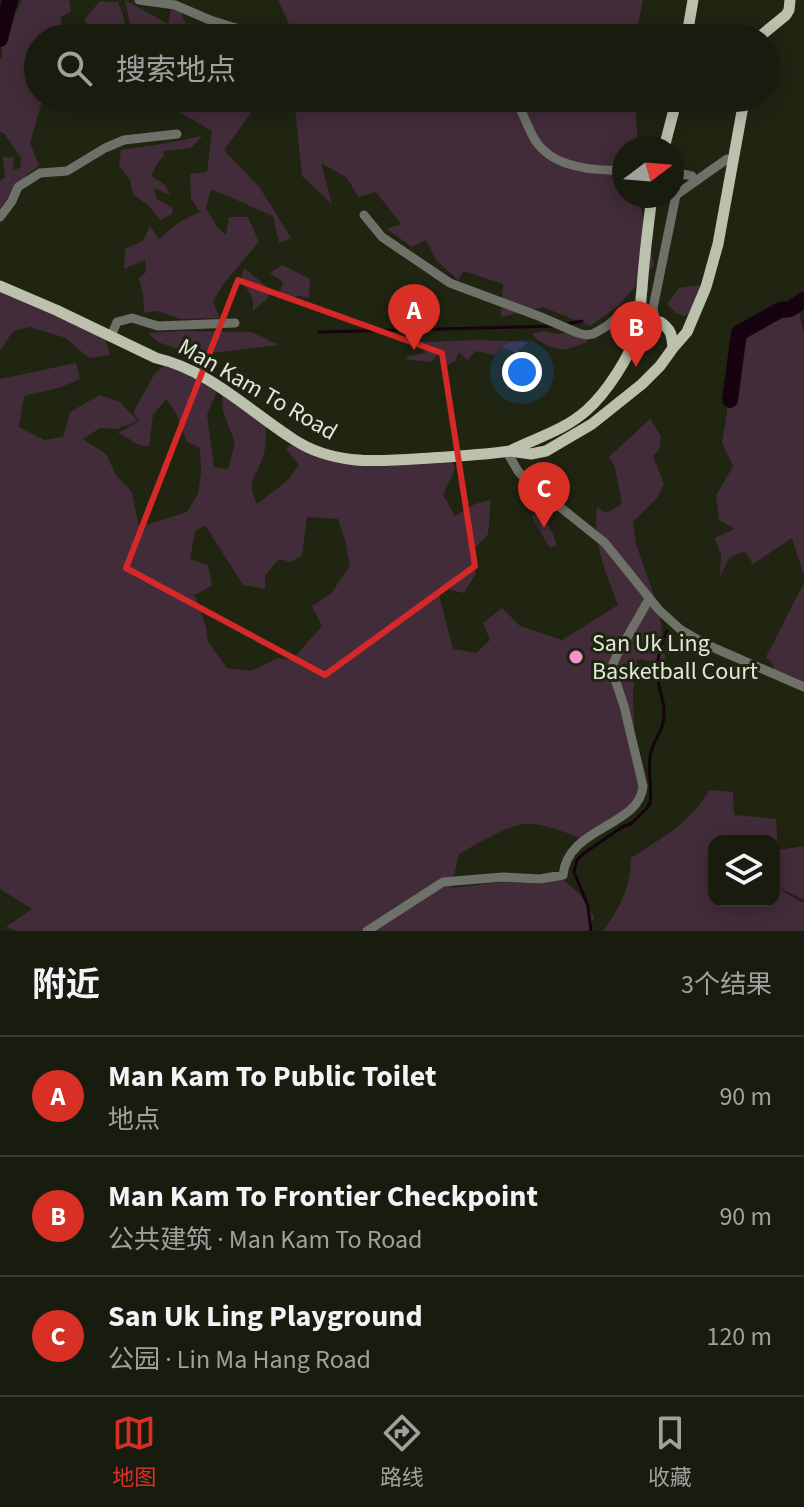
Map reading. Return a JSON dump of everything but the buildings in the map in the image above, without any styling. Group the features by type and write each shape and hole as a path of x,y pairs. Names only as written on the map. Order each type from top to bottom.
{"main road":[{"path":"689,24 693,0"},
{"path":"775,24 786,15 790,0"},
{"path":"667,136 673,112"},
{"name":"Man Kam To Road","path":"0,286 156,358 187,369 227,391 295,441 320,454 370,462 546,451 592,424 642,384 687,332 706,287 727,201 742,112"},
{"name":"Man Kam To Road","path":"509,452 552,434 587,410 610,383 629,351 638,330 650,208"},
{"path":"638,330 660,322 672,335 673,348"}],"street":[{"path":"139,0 175,5 223,24"},
{"path":"521,112 538,145 565,164 612,171"},
{"path":"0,217 18,187 40,173 67,171 124,140 177,134"},
{"path":"656,323 653,308 676,195 727,159"},
{"path":"684,174 692,176 695,181"},
{"path":"364,215 382,237 450,283 578,333 593,334 627,309 636,308 639,312"},
{"path":"111,336 117,322 132,318 158,326 235,323"},
{"path":"509,452 525,479 605,543 649,599 681,630 705,644 804,687"},
{"path":"367,931 443,882 503,877 540,879 563,875 571,854 599,829 633,809 641,797 643,786 624,706 614,680 613,664 649,599"}],"highlighted area":[{"path":"238,280 442,353 475,566 325,675 126,568"}],"shaded area":[{"path":"22,0 69,0 71,12 60,17 62,24 24,24 24,112 39,112 30,143 39,166 28,174 0,208 0,181 5,177 3,157 14,158 13,170 20,168 21,158 4,133 0,132 2,40"},
{"path":"125,0 168,24 130,24"},
{"path":"278,0 643,0 638,24 289,24"},
{"path":"100,1 118,2 124,24 88,24 84,20"},
{"path":"171,9 180,11 186,24 168,24"},
{"path":"179,112 252,112 224,150 260,188 291,238 279,243 273,216 211,189 206,208 217,227 226,235 229,217 248,217 259,242 223,284 213,302 220,318 180,319 159,311 144,313 139,278 146,272 145,260 124,269 125,249 143,241 150,226 159,239 181,221 200,212 191,199 190,174 207,172 212,131"},
{"path":"295,112 636,112 637,136 612,136 612,208 641,208 654,265 618,306 590,326 543,307 501,317 503,284 464,271 458,280 437,261 426,240 412,247 387,229 401,224 376,192 359,197 346,177 321,163 332,204 302,176"},
{"path":"202,136 191,148 163,151 164,156 151,176 165,185 170,195 154,188 157,199 173,208 172,214 160,220 150,207 133,194 130,180 119,166 121,150"},
{"path":"282,265 310,279 309,298 278,299 283,282 270,273"},
{"path":"244,268 266,286 269,297 253,311 253,299 241,279"},
{"path":"701,285 690,312 685,316 676,313 667,304 679,288"},
{"path":"0,287 103,332 110,355 89,358 66,338 30,327 13,331 0,351"},
{"path":"798,307 804,334 804,576 792,538 753,564 744,551 729,558 720,577 721,555 715,538 735,529 719,520 716,496 733,466 722,443 727,412 727,373 734,356 731,344 734,333 775,310"},
{"path":"589,330 587,342 568,349 548,346 532,334 542,331 558,334"},
{"path":"252,332 279,345 193,355 158,342 148,333"},
{"path":"407,340 528,342 516,353 501,347 494,355 476,351 467,360 459,352 455,361 446,366 439,354 431,362 404,359 425,353 426,346 405,343"},
{"path":"170,361 220,384 207,415 214,467 228,469 235,443 223,411 222,391 266,424 264,452 252,483 257,504 287,481 299,465 286,449 292,443 334,462 374,466 451,459 455,469 443,495 455,516 475,504 491,500 488,534 471,553 476,573 464,593 447,589 439,595 453,649 476,653 490,640 483,623 502,608 520,626 562,640 618,605 598,546 597,507 606,513 622,504 615,467 609,457 650,419 661,436 659,450 653,456 664,484 657,498 633,522 636,544 659,610 666,664 637,659 632,733 642,779 639,803 584,840 530,824 499,832 459,854 451,888 528,879 538,885 559,876 580,894 594,917 588,931 16,931 6,927 32,909 0,889 0,379 76,363 80,379 59,388 24,396 19,427 44,440 63,437 70,412 100,395 120,402 138,421 117,429 100,428 83,439 106,454 116,475 132,492 139,527 187,512 198,494 201,474 200,448 187,442 176,413 166,399 153,415 149,446 118,433 140,421 133,413 155,373","holes":["307,517 338,519 350,565 331,594 312,606 322,626 292,660 278,658 251,671 227,668 208,642 195,596 190,597 212,586 208,565 190,559 195,531 205,525 243,585 265,589 265,575 279,559 291,562 302,555"]},
{"path":"536,513 549,527 556,545 550,548 531,516"},
{"path":"804,583 804,685 776,675 766,657"},
{"path":"709,790 733,792 734,815 776,819 777,835 708,835 708,907 780,907 780,889 804,903 804,931 603,931 623,897 631,858 674,829 694,811"},
{"path":"804,846 804,900 780,888 780,850"}],"waterway":[{"path":"0,39 10,0"},
{"path":"730,400 739,333 804,300"},
{"path":"567,324 582,321"},
{"path":"319,332 556,326"},
{"path":"591,931 588,906 574,872 577,860 622,827 631,824 650,803 650,758 664,718 658,661 667,631"}],"place":[{"name":"Man Kam To Public Toilet","path":"414,350"},
{"name":"Man Kam To Frontier Checkpoint","path":"636,367"},
{"name":"San Uk Ling Playground","path":"544,528"},
{"name":"San Uk Ling Basketball Court","path":"576,657"}]}
